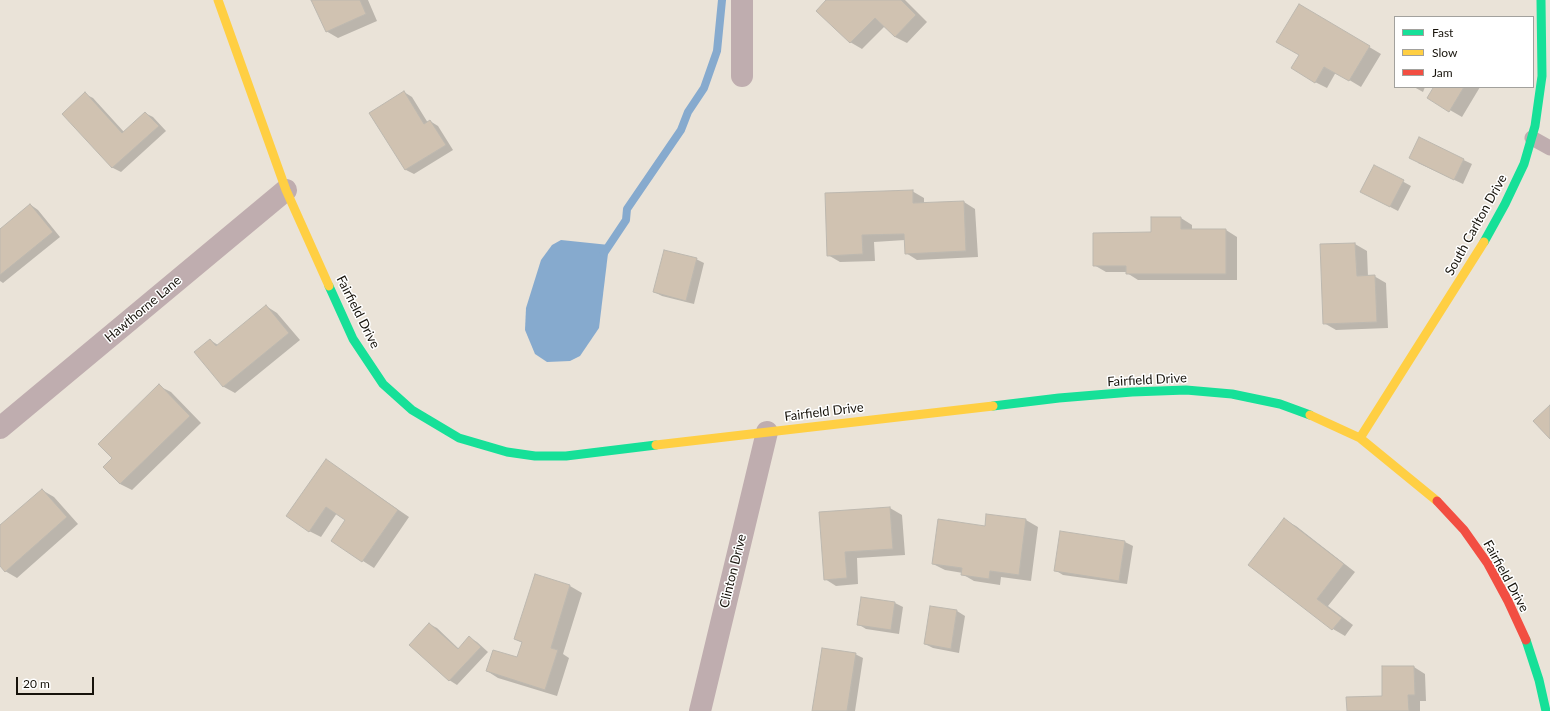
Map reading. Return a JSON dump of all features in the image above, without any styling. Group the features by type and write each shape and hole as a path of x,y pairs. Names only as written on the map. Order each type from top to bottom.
{"street":[{"name":"Fairfield Drive","path":"218,0 286,190 353,339 383,384 412,410 459,438 507,452 535,456 566,456 1059,398 1186,390 1232,394 1280,404 1321,419 1360,438 1436,500 1464,530 1488,564 1508,601 1525,639 1539,680 1546,711"},
{"path":"742,0 742,76"},
{"name":"South Carlton Drive","path":"1360,438 1477,254 1505,204 1524,164 1535,126 1542,76 1542,0"},
{"name":"Hawthorne Lane","path":"0,428 286,190"},
{"name":"Clinton Drive","path":"700,711 767,432"}],"lane":[{"path":"1532,138 1550,148"}],"water":[{"path":"561,240 609,245 599,328 580,356 570,361 547,362 535,354 525,330 526,308 541,260 552,245"}],"building":[{"path":"311,0 360,0 366,14 326,32"},
{"path":"826,0 901,0 916,15 895,37 875,18 850,43 816,11"},
{"path":"1299,4 1370,46 1349,81 1324,67 1315,83 1291,68 1299,55 1276,42"},
{"path":"1433,88 1463,88 1449,112 1427,98"},
{"path":"404,91 424,124 430,120 446,145 405,170 369,113"},
{"path":"85,92 122,133 145,112 159,126 112,168 62,114"},
{"path":"1419,137 1464,159 1454,180 1409,158"},
{"path":"1374,165 1404,180 1390,207 1360,192"},
{"path":"913,190 913,203 964,201 966,251 905,254 904,234 862,235 863,254 827,256 825,193"},
{"path":"30,204 53,232 0,275 0,229"},
{"path":"1151,217 1181,217 1181,229 1226,229 1226,274 1126,274 1126,266 1093,266 1093,233 1151,232"},
{"path":"1355,243 1357,276 1375,275 1377,322 1323,324 1320,244"},
{"path":"664,250 697,258 686,301 653,292"},
{"path":"266,305 289,333 223,387 194,352 210,339 216,346"},
{"path":"159,384 190,416 120,484 103,467 112,458 98,444"},
{"path":"1550,405 1550,439 1533,421"},
{"path":"326,459 398,510 362,562 331,541 345,520 326,507 309,532 286,516"},
{"path":"42,489 67,517 5,572 0,566 0,525"},
{"path":"890,507 893,549 845,552 847,578 824,580 819,512"},
{"path":"986,514 1026,519 1019,575 990,571 989,579 961,575 962,568 932,564 938,519 985,526"},
{"path":"1284,518 1344,564 1317,599 1342,618 1332,630 1248,565"},
{"path":"1060,531 1125,541 1119,581 1054,571"},
{"path":"535,574 570,585 551,648 558,650 545,690 486,671 493,650 517,657 522,642 514,639"},
{"path":"861,597 895,602 891,630 857,625"},
{"path":"930,606 957,610 951,649 924,644"},
{"path":"429,623 458,649 469,636 481,647 449,681 409,645"},
{"path":"822,648 856,653 847,711 812,711"},
{"path":"1382,666 1414,666 1415,695 1408,695 1409,711 1347,711 1346,697 1382,696"}],"waterway":[{"path":"604,253 626,220 627,209 681,130 688,112 704,88 717,51 722,0"}],"traffic: fast":[{"path":"1484,242 1505,204 1524,164 1535,126 1542,76 1541,0"},
{"path":"329,286 353,339 383,384 412,410 459,438 507,452 535,456 566,456 656,445"},
{"path":"993,406 1059,398 1132,392 1186,390 1232,394 1280,404 1310,415"},
{"path":"1526,640 1539,680 1546,711"}],"traffic: slow":[{"path":"218,0 286,190 329,286"},
{"path":"1360,438 1484,242"},
{"path":"656,445 993,406"},
{"path":"1310,415 1360,438 1437,501"}],"traffic: jam":[{"path":"1437,501 1464,530 1488,564 1508,601 1526,640"}]}
